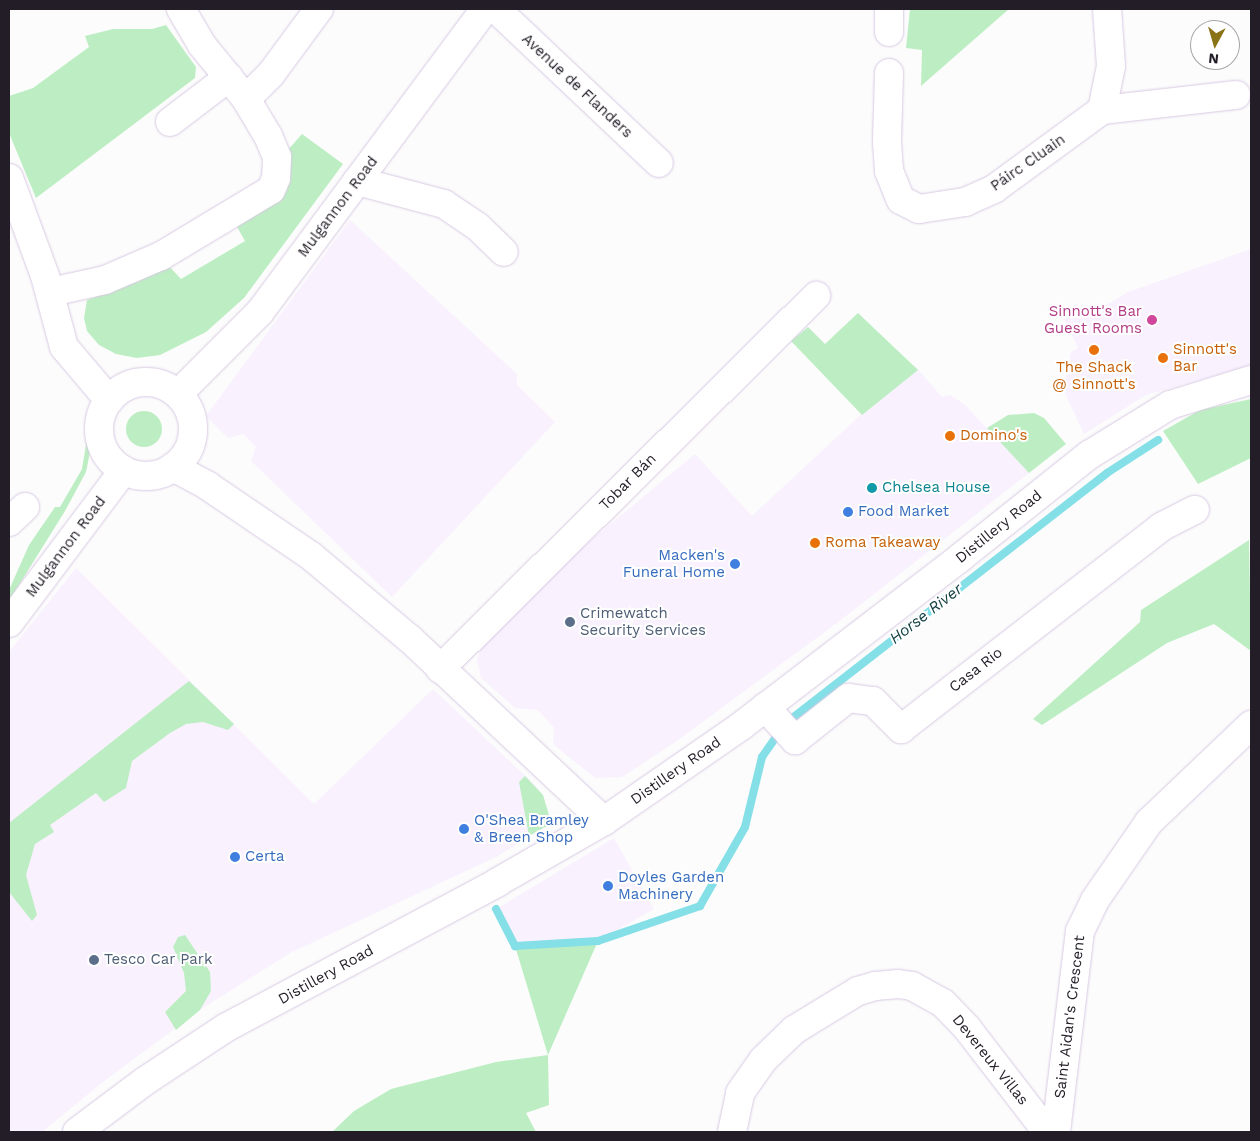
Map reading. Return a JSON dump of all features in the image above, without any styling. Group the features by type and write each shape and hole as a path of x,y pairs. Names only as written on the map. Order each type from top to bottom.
{"street":[{"path":"51,292 105,280 161,256 271,190 276,178 277,157 268,136 246,99 202,44 181,9"},
{"path":"246,99 271,74 319,9"},
{"name":"Mulgannon Road","path":"178,394 260,312 484,9"},
{"name":"Avenue de Flanders","path":"496,9 658,163"},
{"path":"1102,110 1111,66 1107,9"},
{"name":"Páirc Cluain","path":"888,73 886,142 889,171 901,200 918,208 965,202 994,189 1102,110 1236,95"},
{"path":"170,122 229,77"},
{"path":"357,181 444,204 477,226 504,252"},
{"path":"12,196 51,292 64,347 109,400"},
{"name":"Tobar Bán","path":"440,668 816,296"},
{"name":"Distillery Road","path":"77,1132 145,1081 227,1027 498,882 779,723 961,558 1088,455 1170,405 1251,380"},
{"path":"147,382 162,384 178,394 187,405 193,432 190,445 173,467 149,475 123,470 105,452 100,439 102,412 109,400 126,386 147,382"},
{"path":"173,467 208,486 311,556 410,639 604,821"},
{"name":"Mulgannon Road","path":"9,623 123,470"},
{"name":"Casa Rio","path":"779,723 794,740 848,698 873,701 901,729 1161,527 1195,510"},
{"name":"Saint Aidan's Crescent","path":"1056,1132 1080,931 1095,900 1149,822 1251,726"},
{"name":"Devereux Villas","path":"732,1132 740,1092 763,1060 794,1030 858,991 875,986 898,984 912,986 943,1003 967,1028 1047,1132"}],"shaded area":[{"path":"350,220 517,374 517,385 555,422 392,597 251,461 256,447 243,434 228,438 206,416"},
{"path":"1251,249 1251,365 1146,395 1084,434 1063,389 1071,352 1078,348 1064,319 1110,303 1128,292"},
{"path":"914,365 942,397 950,395 964,404 1029,473 837,623 674,743 622,777 595,778 553,744 554,728 538,710 515,708 481,678 477,661 480,648 579,550 695,454 752,516"},
{"path":"76,568 314,804 433,689 534,784 543,795 549,815 547,826 496,857 290,953 200,1010 103,1082 42,1132 9,1132 9,652"},
{"path":"614,838 654,909 598,941 515,946 496,909"}],"green space":[{"path":"910,9 1009,9 921,86 922,50 906,48"},
{"path":"166,25 196,67 195,78 36,198 9,133 9,96 33,88 89,47 85,36 113,29 152,29"},
{"path":"302,134 343,164 244,298 206,332 160,355 137,358 116,354 99,345 87,331 84,318 87,300 137,282 168,265 181,279 245,241 236,225 270,206 286,192 291,171 287,151"},
{"path":"858,313 918,370 862,415 791,341 808,327 825,344"},
{"path":"1251,399 1251,458 1198,484 1163,431 1200,410"},
{"path":"144,411 151,412 157,416 161,422 161,436 157,442 151,446 144,447 137,446 131,442 127,436 126,429 127,422 131,416 137,412"},
{"path":"1034,413 1044,418 1066,444 1029,473 987,428 1008,415"},
{"path":"89,427 90,452 86,472 65,511 9,601 9,590 29,545 55,507 60,507 82,469"},
{"path":"1249,540 1251,651 1214,624 1167,643 1042,725 1033,719 1140,622 1141,610"},
{"path":"189,681 234,724 228,730 203,722 186,724 170,733 132,761 126,788 104,802 96,793 50,825 54,832 35,844 26,875 37,915 32,921 9,892 9,823"},
{"path":"525,776 543,795 549,815 547,826 529,836 519,782"},
{"path":"185,935 210,972 211,991 200,1010 176,1030 165,1012 186,991 184,973 173,947 178,937"},
{"path":"598,941 548,1055 515,946"},
{"path":"548,1055 549,1105 526,1113 536,1132 332,1132 354,1111 391,1089 496,1062"}],"waterway":[{"name":"Horse River","path":"496,909 515,946 598,941 700,906 745,827 762,757 786,723 1107,473 1158,440"}],"place":[{"name":"Sinnott's Bar Guest Rooms","path":"1152,320"},
{"name":"The Shack @ Sinnott's","path":"1094,350"},
{"name":"Sinnott's Bar","path":"1163,358"},
{"name":"Domino's","path":"950,436"},
{"name":"Chelsea House","path":"872,488"},
{"name":"Food Market","path":"848,512"},
{"name":"Roma Takeaway","path":"815,543"},
{"name":"Macken's Funeral Home","path":"735,564"},
{"name":"Crimewatch Security Services","path":"570,622"},
{"name":"O'Shea Bramley & Breen Shop","path":"464,829"},
{"name":"Certa","path":"235,857"},
{"name":"Doyles Garden Machinery","path":"608,886"},
{"name":"Tesco Car Park","path":"94,960"}]}
